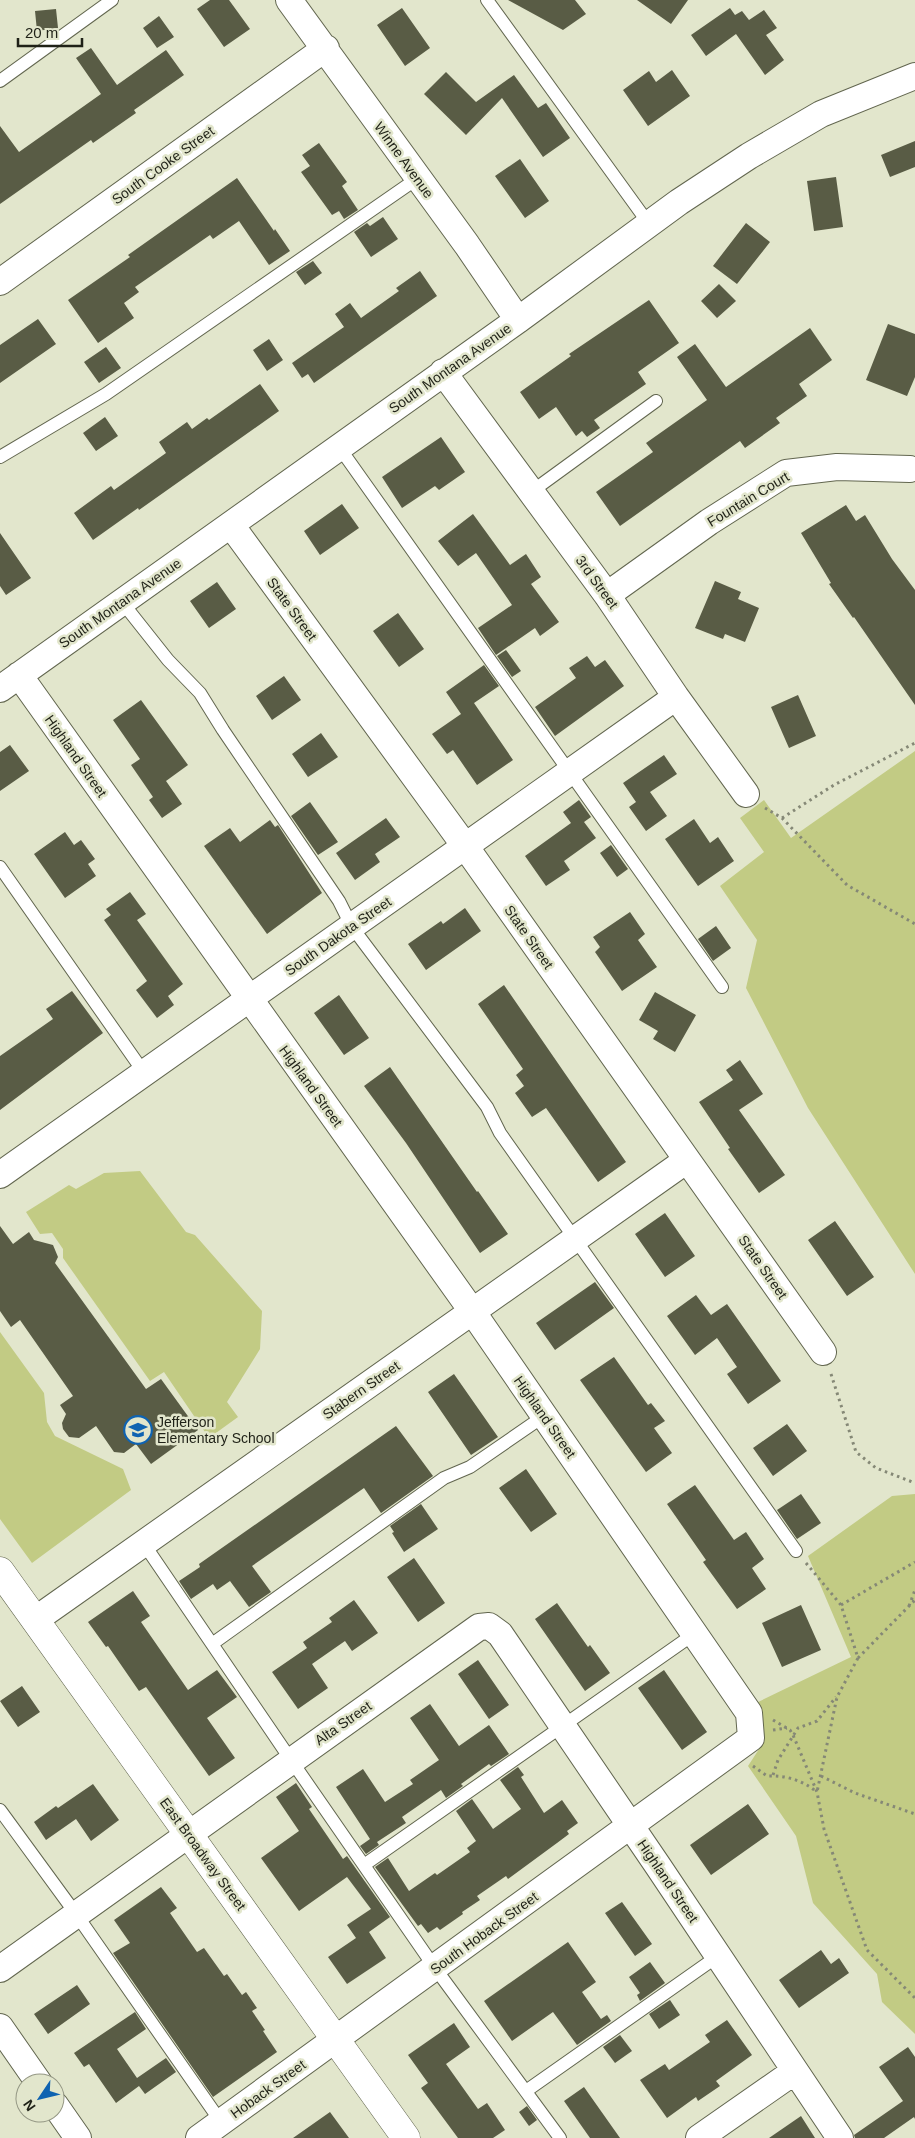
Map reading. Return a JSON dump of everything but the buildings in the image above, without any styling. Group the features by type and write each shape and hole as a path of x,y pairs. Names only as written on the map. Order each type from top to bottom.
{"street":[{"name":"Winne Avenue","path":"289,0 326,48 467,244 518,320"},
{"name":"South Cooke Street","path":"0,282 326,48"},
{"name":"South Montana Avenue","path":"9,682 518,320 649,224 749,156 784,134 843,104 915,76"},
{"name":"3rd Street","path":"443,372 607,595 676,697 746,794"},
{"name":"Fountain Court","path":"607,595 709,522 786,473 837,468 913,470"},
{"name":"State Street","path":"231,525 465,846 823,1352"},
{"name":"Highland Street","path":"9,682 249,999 472,1311 694,1634 750,1725 631,1826 840,2138"},
{"name":"South Dakota Street","path":"0,1175 676,697"},
{"name":"Stabern Street","path":"35,1620 687,1160"},
{"name":"East Broadway Street","path":"0,1571 406,2138"},
{"name":"Alta Street","path":"0,1969 188,1833 479,1628 489,1626 500,1634 631,1826"},
{"name":"South Hoback Street","path":"336,2040 631,1826"},
{"path":"0,2027 32,2073"},
{"name":"Hoback Street","path":"199,2138 336,2040"},
{"path":"700,2138 795,2071"},
{"path":"65,2119 78,2138"}],"lane":[{"path":"0,80 112,0"},
{"path":"487,0 649,224"},
{"path":"0,457 106,394 418,178"},
{"path":"531,492 656,401"},
{"path":"339,447 722,987"},
{"path":"122,602 168,660 200,693 223,730 339,900 352,927 486,1107 500,1133 796,1551"},
{"path":"0,867 145,1074"},
{"path":"212,1644 444,1478 470,1467 544,1416"},
{"path":"144,1544 435,1968 560,2138"},
{"path":"364,1865 694,1634"},
{"path":"0,1810 76,1914 221,2122"},
{"path":"526,2091 718,1956"}],"path":[{"path":"782,818 834,786 915,743"},
{"path":"746,794 782,818 847,885 915,924"},
{"path":"823,1352 856,1452 876,1468 915,1483"},
{"path":"796,1551 841,1605 858,1658"},
{"path":"841,1605 915,1562"},
{"path":"908,1607 915,1590"},
{"path":"773,1775 778,1760 798,1728 817,1721 837,1697 858,1658 915,1600"},
{"path":"817,1792 837,1697"},
{"path":"817,1792 806,1783 779,1775 766,1776 751,1764 750,1725 764,1714 790,1730 817,1792 824,1830 867,1950 915,1998"},
{"path":"821,1776 855,1793 915,1814"}],"green space":[{"path":"915,751 915,1274 808,1108 746,988 757,940 720,886 764,852 740,818 764,800 791,838"},
{"path":"140,1171 186,1232 195,1235 262,1311 260,1349 227,1402 238,1417 209,1438 164,1372 150,1381 63,1258 63,1249 52,1233 40,1234 26,1212 69,1185 76,1189 104,1173"},
{"path":"0,1332 44,1393 47,1422 55,1436 123,1469 131,1490 32,1563 0,1519"},
{"path":"915,1494 915,2034 882,2002 877,1974 813,1903 796,1836 748,1766 763,1743 756,1703 851,1657 808,1556 892,1496"}],"place":[{"name":"Jefferson Elementary School","path":"138,1430"}]}
